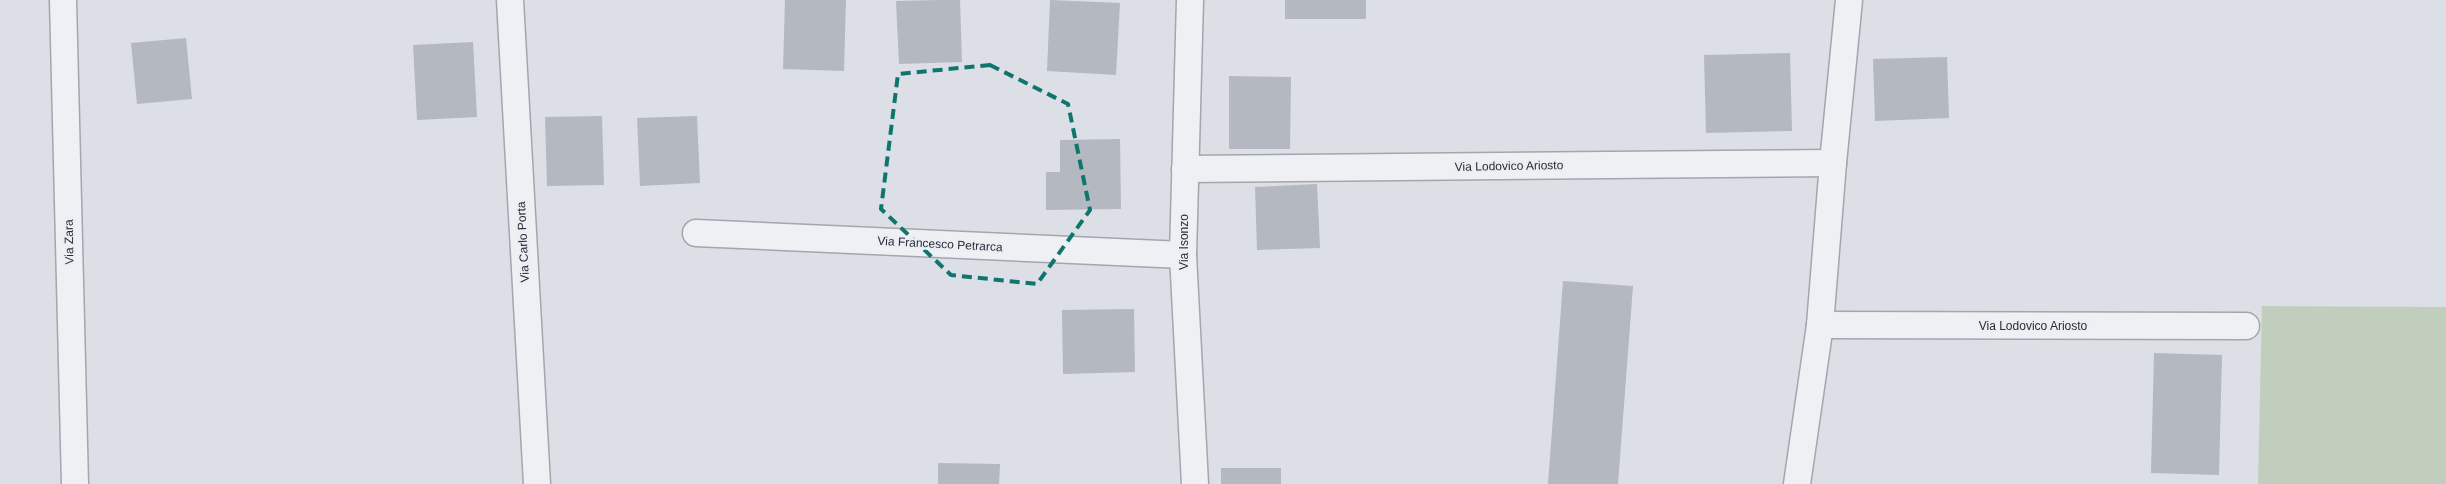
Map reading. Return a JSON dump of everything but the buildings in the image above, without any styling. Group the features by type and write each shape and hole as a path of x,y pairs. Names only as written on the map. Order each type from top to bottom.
{"street":[{"name":"Via Zara","path":"63,0 74,484"},
{"name":"Via Carlo Porta","path":"510,0 537,484"},
{"name":"Via Isonzo","path":"1190,0 1183,256 1195,484"},
{"path":"1797,484 1820,326 1849,0"},
{"name":"Via Lodovico Ariosto","path":"1185,169 1833,163"},
{"name":"Via Francesco Petrarca","path":"696,233 1183,256"},
{"name":"Via Lodovico Ariosto","path":"1820,326 2246,326"}],"highlighted area":[{"path":"990,65 1068,104 1090,210 1037,284 951,275 881,209 898,74"}],"green space":[{"path":"2262,306 2446,307 2446,484 2258,484"}]}
